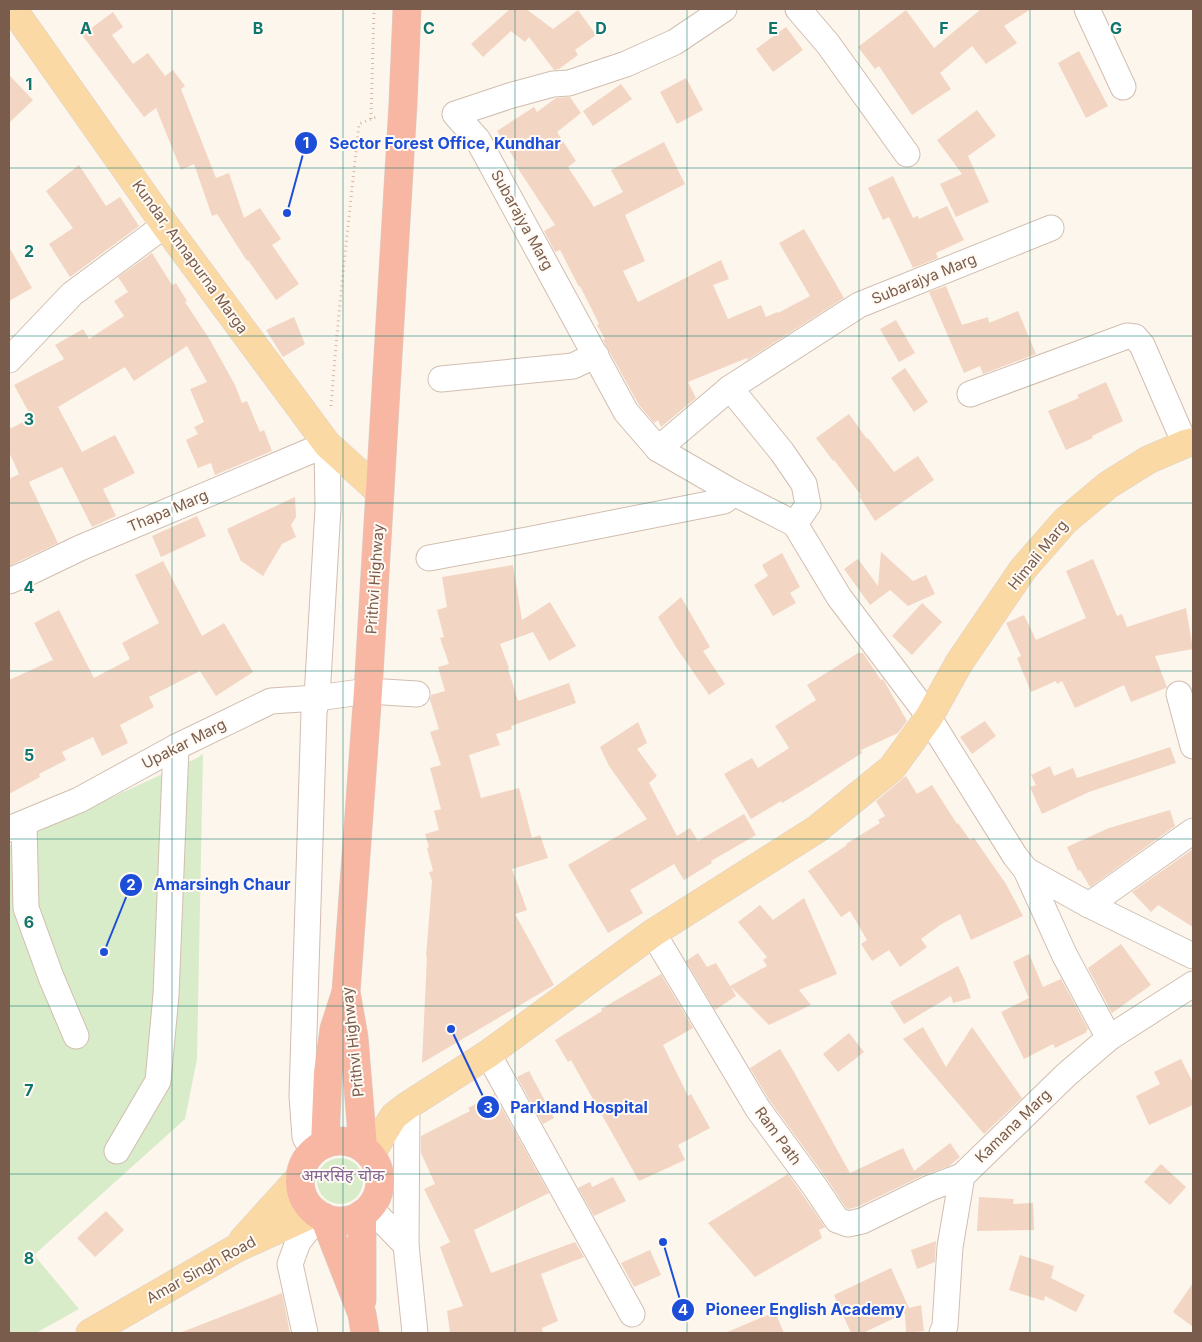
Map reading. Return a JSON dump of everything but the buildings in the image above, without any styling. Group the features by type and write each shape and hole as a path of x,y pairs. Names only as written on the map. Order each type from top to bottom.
{"highway":[{"name":"Prithvi Highway","path":"366,1211 376,1199 380,1188 380,1176 378,1166 367,1152 354,1037 346,992 368,691 407,9"},
{"path":"319,1148 334,1029 346,992"},
{"path":"363,1324 320,1215 307,1202 301,1190 301,1176 303,1166 319,1148 338,1141 351,1142 367,1152"},
{"path":"320,1215 343,1221 353,1219 366,1211"},
{"path":"363,1324 366,1211"}],"main road":[{"name":"Kundar, Annapurna Marga","path":"13,9 165,225 327,444 380,492"},
{"name":"Himali Marg","path":"929,717 959,663 1018,577 1065,521 1108,485 1148,460 1189,443"},
{"path":"367,1152 394,1116 407,1106 488,1054 653,933 818,829 892,768 929,717"},
{"path":"236,1249 301,1176"},
{"name":"Amar Singh Road","path":"90,1333 236,1249 320,1215"}],"street":[{"name":"Subarajya Marg","path":"724,9 675,42 626,64 569,83 553,84 455,114 478,140 626,412 658,449 734,493 795,524"},
{"path":"798,9 828,44 908,154"},
{"path":"1087,9 1123,87"},
{"path":"9,360 72,294 165,225"},
{"name":"Subarajya Marg","path":"658,449 730,388 859,305 1051,228"},
{"path":"970,394 1127,336 1135,337 1142,345 1189,443"},
{"path":"440,379 573,366 596,355"},
{"path":"730,388 782,452 804,484 808,505 795,524 838,597 929,717 1026,870 1064,954 1109,1038"},
{"path":"319,1148 305,1137 302,1096 314,722 328,508 327,444"},
{"name":"Thapa Marg","path":"9,581 80,548 327,444"},
{"path":"428,558 724,501 734,493"},
{"name":"Upakar Marg","path":"16,827 79,800 176,747 271,701 317,698 368,691 417,694"},
{"path":"1179,694 1193,746"},
{"path":"117,1151 158,1081 166,995 176,747"},
{"path":"16,827 26,908 51,977 76,1036"},
{"path":"1089,905 1193,831"},
{"path":"1026,870 1089,905 1193,956"},
{"name":"Ram Path","path":"653,933 758,1108 837,1220 848,1224 862,1221 930,1188 962,1176"},
{"name":"Kamana Marg","path":"962,1176 1066,1075 1109,1038 1193,984"},
{"path":"488,1054 632,1314"},
{"path":"407,1106 406,1245 415,1333"},
{"path":"942,1333 945,1326 950,1247 962,1176"},
{"path":"366,1211 406,1245"},
{"path":"305,1333 290,1264 298,1242 320,1215"}],"path":[{"path":"371,119 374,9"},
{"path":"327,444 359,124"}],"green space":[{"path":"203,754 197,1059 185,1119 34,1255 79,1309 36,1333 9,1333 9,845"},
{"path":"336,1158 344,1158 353,1162 359,1168 363,1181 359,1194 353,1200 344,1204 336,1204 327,1200 321,1194 317,1185 317,1177 321,1168 327,1162"}],"place":[{"name":"Sector Forest Office, Kundhar","path":"287,213"},
{"name":"Amarsingh Chaur","path":"104,952"},
{"name":"Parkland Hospital","path":"451,1029"},
{"name":"Pioneer English Academy","path":"663,1242"}],"district":[{"name":"अमरसिंह चोक","path":"343,1175"}]}
